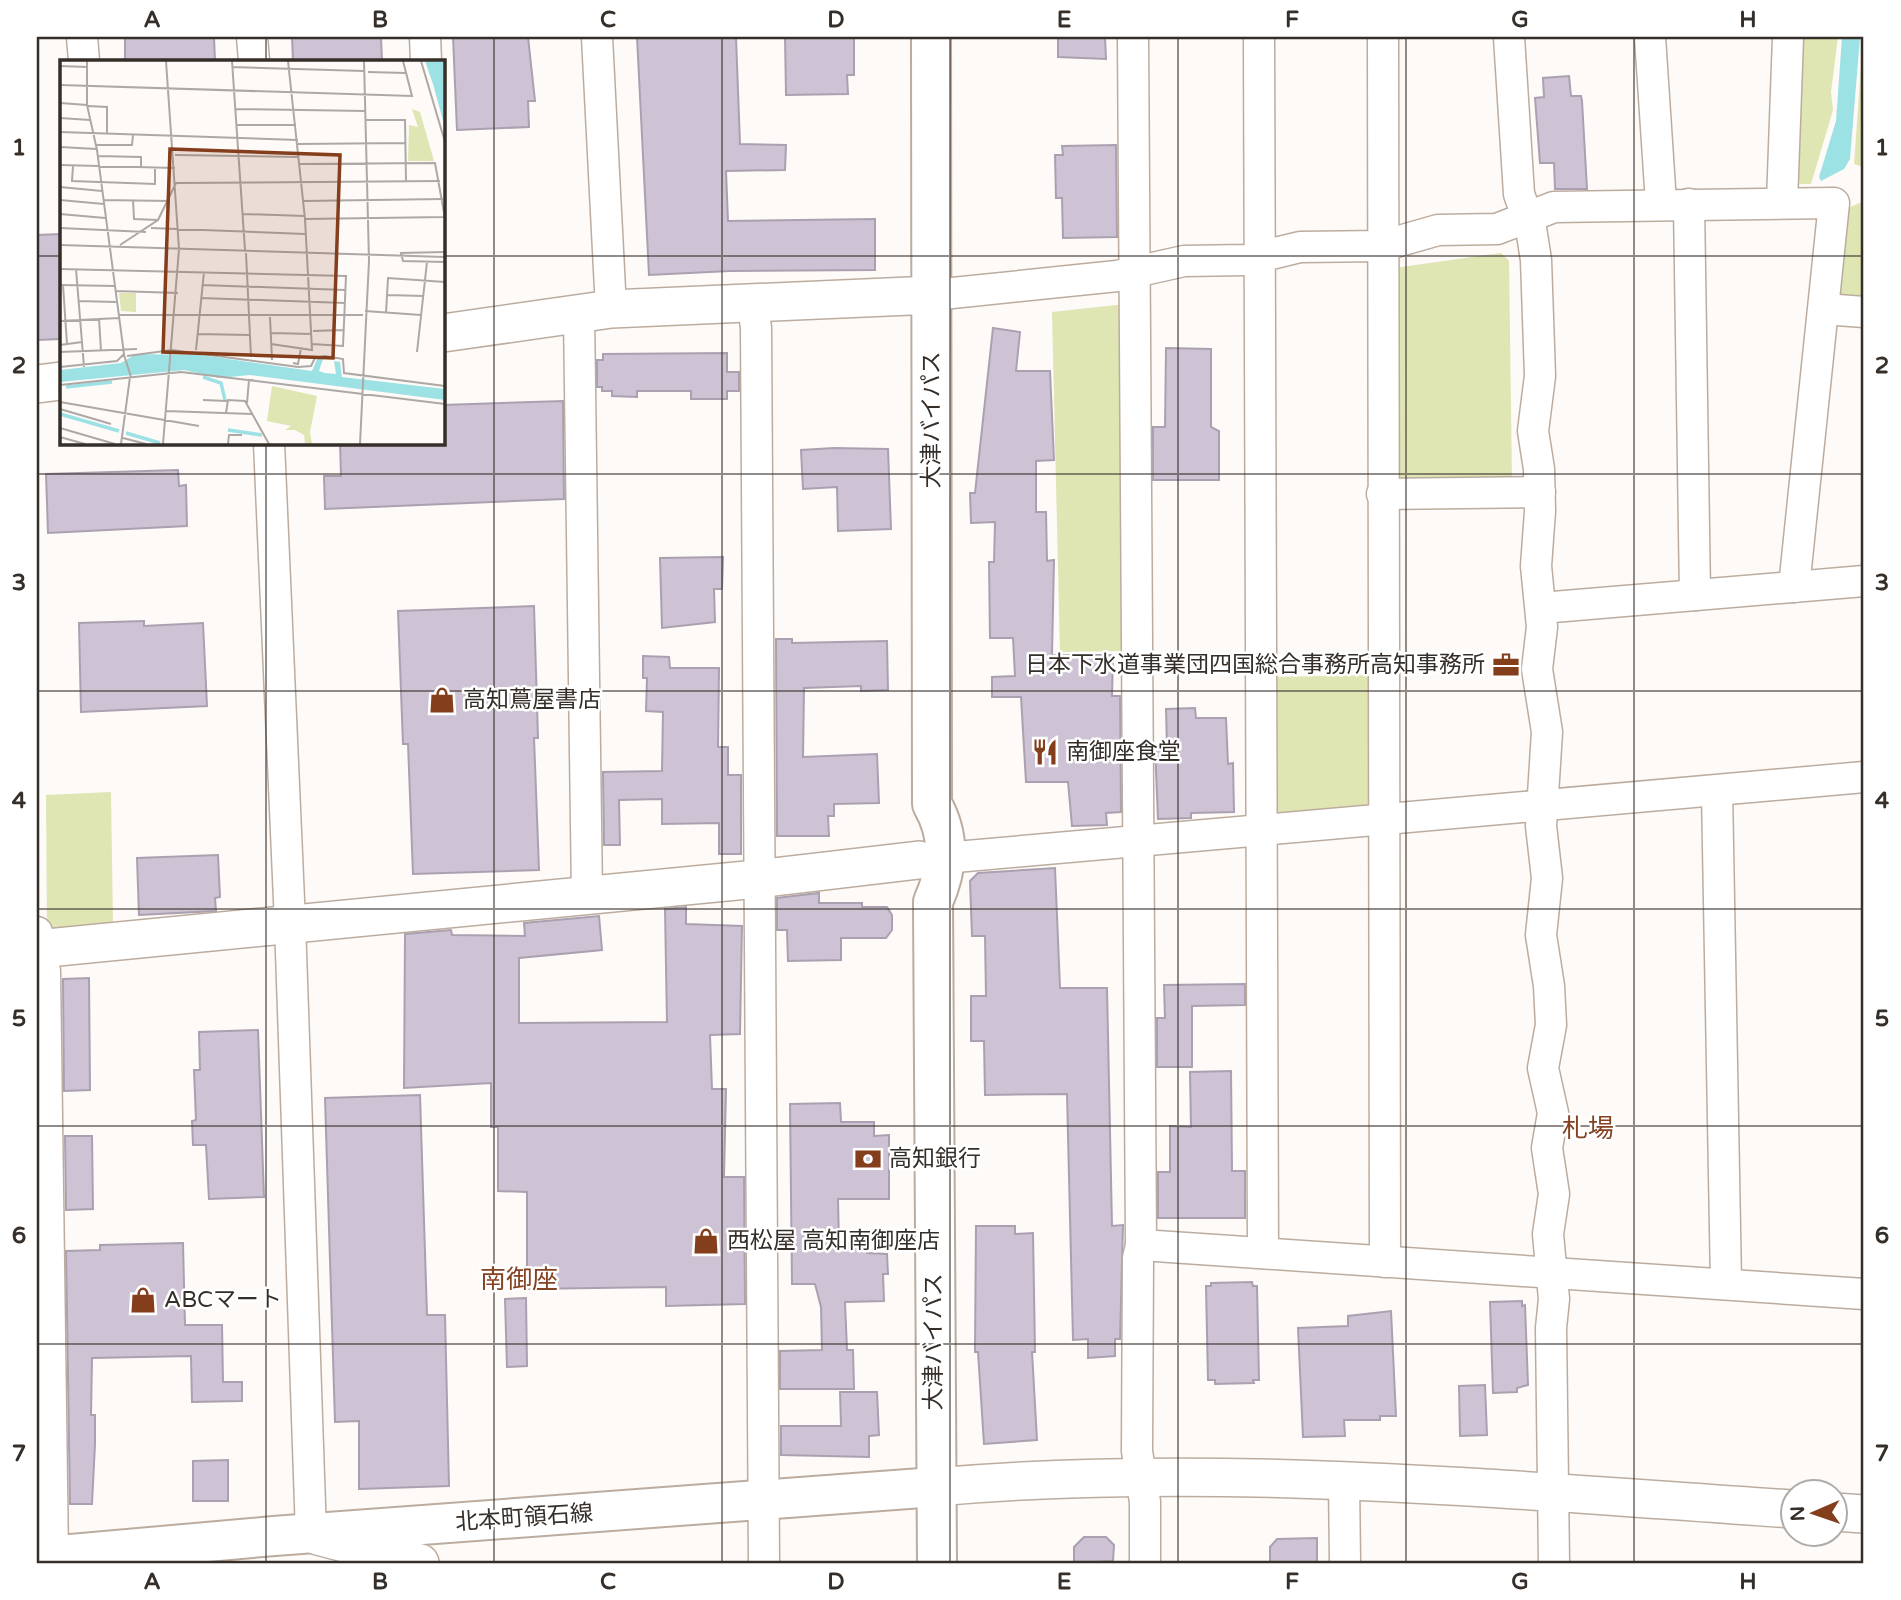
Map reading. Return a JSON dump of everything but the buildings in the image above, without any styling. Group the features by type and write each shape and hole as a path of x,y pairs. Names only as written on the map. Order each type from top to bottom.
{"main road":[{"name":"大津バイパス","path":"931,37 932,804 919,817 932,859 920,886 933,902 935,1487"},
{"name":"北本町領石線","path":"45,1557 171,1554 311,1534 935,1487"},
{"path":"935,1487 936,1563"}],"street":[{"path":"82,37 83,60"},
{"path":"252,37 254,60"},
{"path":"425,37 426,60"},
{"path":"587,896 597,37"},
{"path":"1133,37 1141,1245 1138,1258 1137,1437 1145,1563"},
{"path":"1259,37 1263,1253"},
{"path":"1383,37 1385,1262"},
{"path":"1509,37 1519,194 1536,260 1540,376 1533,431 1540,492 1536,566 1541,608 1537,679 1547,743 1541,806 1547,878 1541,935 1549,986 1551,1025 1544,1068 1553,1113 1547,1149 1554,1194 1548,1234 1552,1274 1554,1563"},
{"path":"1650,37 1675,204 1695,595"},
{"path":"1782,202 1788,37"},
{"path":"444,333 595,312 933,295 1135,272 1184,261 1259,258 1300,247 1382,246 1438,230 1497,229 1554,206 1834,203 1794,587"},
{"path":"753,303 756,328 757,879 764,1563"},
{"path":"1824,309 1864,313"},
{"path":"37,384 60,381"},
{"path":"269,444 290,923 311,1534 420,1563"},
{"path":"1382,494 1540,492"},
{"path":"1541,608 1864,581"},
{"path":"45,1557 45,971 38,943 587,896 932,859 1864,777"},
{"path":"1717,791 1726,1283"},
{"path":"1141,1245 1864,1294"},
{"path":"935,1487 1141,1475 1344,1480 1778,1508"},
{"path":"1344,1480 1345,1563"}],"green space":[{"path":"1801,37 1838,37 1831,92 1833,110 1811,184 1800,184 1795,178"},
{"path":"1864,37 1863,167 1854,164"},
{"path":"1864,201 1864,299 1842,296 1838,290 1848,208"},
{"path":"1501,253 1509,261 1512,482 1402,484 1395,477 1394,268"},
{"path":"1125,304 1127,651 1060,652 1052,312"},
{"path":"1374,675 1374,798 1366,806 1280,813 1273,805 1272,677"},
{"path":"111,792 113,925 47,931 46,795"}],"water":[{"path":"1842,37 1860,37 1850,159 1844,169 1821,181 1819,177 1836,121"}],"place":[{"name":"日本下水道事業団四国総合事務所高知事務所","path":"1506,665"},
{"name":"高知蔦屋書店","path":"442,700"},
{"name":"南御座食堂","path":"1045,752"},
{"name":"高知銀行","path":"868,1159"},
{"name":"西松屋 高知南御座店","path":"706,1241"},
{"name":"ABCマート","path":"143,1300"}],"district":[{"name":"札場","path":"1588,1128"},
{"name":"南御座","path":"519,1279"}]}
